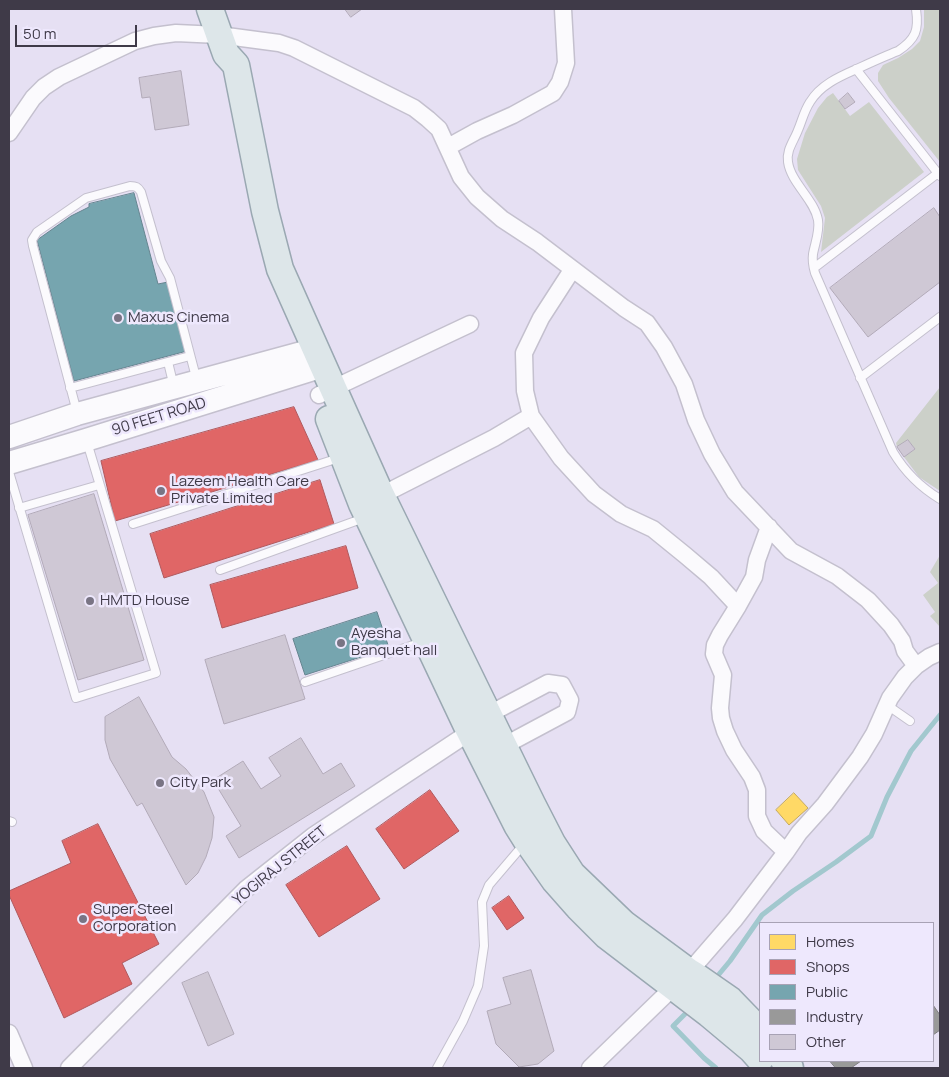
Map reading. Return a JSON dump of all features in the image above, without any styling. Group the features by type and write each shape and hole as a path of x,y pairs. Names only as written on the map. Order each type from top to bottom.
{"main road":[{"path":"210,9 223,44 222,69 253,229 266,273 317,370 426,640 475,725 532,804 552,843 607,936 685,982 720,1007 759,1052"},
{"path":"317,370 344,457 371,505 475,725"},
{"path":"493,751 517,825 554,881 585,900"}],"street":[{"path":"448,147 476,131 513,116 553,93 560,82 566,63 563,9"},
{"path":"9,133 33,98 44,87 59,77 135,41 176,33 223,44 280,43 294,48 414,108 439,129 461,177 477,197 502,219 537,242 572,270 647,323 664,347 684,384 696,420 712,454 735,492 792,551 837,576 868,600 902,641 905,651 916,666"},
{"path":"572,270 540,318 524,353 525,391 531,416 561,458 594,494 621,514 653,530 711,577 738,606"},
{"path":"317,370 470,324"},
{"name":"90 FEET ROAD","path":"9,437 77,414 197,381 317,370"},
{"name":"90 FEET ROAD","path":"9,463 317,370"},
{"path":"371,505 531,416"},
{"path":"769,527 757,560 754,577 720,635 715,645 714,654 723,674 720,699 721,718 734,750 752,777 757,790 758,816 764,831 786,852"},
{"path":"590,1068 685,982 799,833 825,804 860,756 874,734 887,705 905,677 916,666 940,652"},
{"name":"YOGIRAJ STREET","path":"69,1068 246,889 313,836 475,725 548,683 562,685 570,700 567,712 493,751"},
{"path":"9,1033 24,1068"}],"lane":[{"path":"916,9 917,27 914,36 907,45 898,51 835,79 817,92 809,102 788,155 788,164 792,175 814,209 818,220 818,232 812,264 819,284 893,452 901,466 910,476 928,492 940,499"},
{"path":"814,268 939,175 856,69"},
{"path":"77,414 32,240 37,232 86,198 130,186 138,188 141,192 161,261 170,278 197,381"},
{"path":"860,378 940,317"},
{"path":"70,388 190,356"},
{"path":"168,362 175,388"},
{"path":"9,472 76,698 156,673 86,440"},
{"path":"133,524 344,457"},
{"path":"19,508 99,485"},
{"path":"220,570 371,505"},
{"path":"304,682 426,640"},
{"path":"887,705 910,721"},
{"path":"437,1068 463,1021 478,986 484,946 482,902 488,885 527,841"}],"shaded area":[{"path":"924,9 940,9 940,162 889,98 878,81 878,73 883,65 912,49 920,41 924,27"},
{"path":"833,93 850,116 869,102 924,172 821,252 825,218 821,206 798,170 797,159 805,133 818,108"},
{"path":"940,387 940,491 919,477 904,457 915,449 908,440 897,447 896,443"},
{"path":"940,555 940,627 930,616 935,612 923,595 938,583 930,572"}],"building: Homes":[{"path":"794,793 808,808 789,825 776,810"}],"building: Shops":[{"name":"Lazeem Health Care Private Limited","path":"294,407 318,460 115,521 101,461"},
{"path":"320,480 334,524 164,578 150,534"},
{"path":"346,546 358,588 222,628 210,585"},
{"path":"430,790 459,831 404,869 376,829"},
{"name":"Super Steel Corporation","path":"98,824 159,944 122,963 132,984 64,1018 9,895 9,891 71,863 62,841"},
{"path":"347,846 380,899 319,937 286,885"},
{"path":"509,896 524,918 507,930 492,908"}],"building: Public":[{"name":"Maxus Cinema","path":"134,193 158,284 168,282 187,351 74,381 37,240 71,216 89,207 89,204"},
{"name":"Ayesha Banquet hall","path":"377,612 389,648 305,675 293,639"}],"building: Industry":[{"path":"934,1006 940,1015 940,1030 934,1034"},
{"path":"831,1062 860,1062 851,1068 836,1068"}],"building: Other":[{"path":"345,9 362,9 351,17"},
{"path":"181,71 189,125 155,130 150,97 142,98 139,78"},
{"path":"848,93 855,102 845,109 839,101"},
{"path":"934,208 940,217 940,282 868,337 830,288"},
{"path":"908,440 915,449 904,457 897,447"},
{"name":"HMTD House","path":"94,494 144,660 78,680 28,515"},
{"path":"285,635 305,699 224,724 205,660"},
{"name":"City Park","path":"139,697 172,757 186,769 204,792 214,817 212,838 206,857 198,873 186,885 142,803 137,806 110,759 105,740 105,717"},
{"path":"301,738 323,774 341,763 355,786 239,858 226,836 241,826 213,780 243,761 261,789 281,776 269,758"},
{"path":"531,970 554,1051 538,1064 519,1067 496,1044 487,1011 511,1004 503,978"},
{"path":"208,972 234,1034 208,1046 182,983"}],"waterway":[{"path":"715,979 762,915 871,836 887,797 911,751 940,715"},
{"path":"690,1009 673,1026 716,1068"}],"place":[{"name":"Maxus Cinema","path":"118,318"},
{"name":"Lazeem Health Care Private Limited","path":"161,491"},
{"name":"HMTD House","path":"90,601"},
{"name":"Ayesha Banquet hall","path":"341,643"},
{"name":"City Park","path":"160,783"},
{"name":"Super Steel Corporation","path":"83,919"}]}
